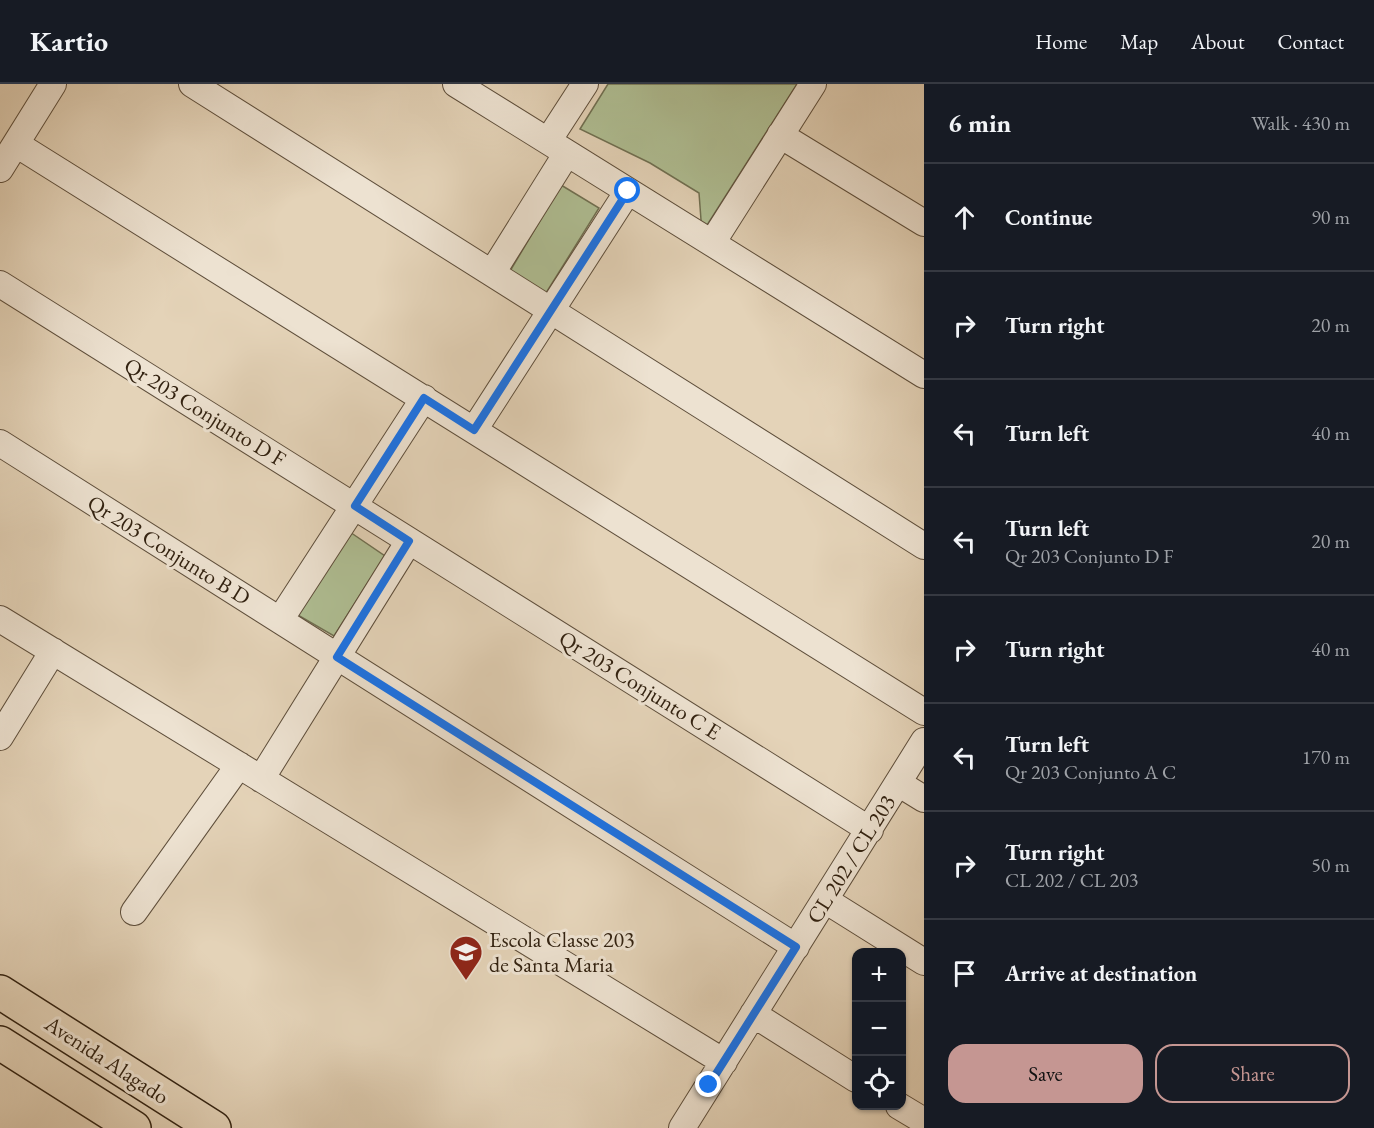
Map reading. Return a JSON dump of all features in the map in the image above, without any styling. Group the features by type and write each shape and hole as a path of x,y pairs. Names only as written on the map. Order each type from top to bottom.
{"main road":[{"name":"Avenida Alagado","path":"0,992 214,1128"},
{"name":"Avenida Alagado","path":"0,1043 115,1123"}],"street":[{"path":"192,84 924,546"},
{"path":"456,84 924,375"},
{"path":"492,273 558,147 585,84"},
{"path":"712,243 813,84"},
{"path":"0,169 51,85"},
{"path":"780,135 924,223"},
{"path":"16,144 924,712"},
{"path":"474,430 628,191"},
{"name":"Qr 203 Conjunto D F","path":"0,284 409,541"},
{"path":"280,620 424,398"},
{"name":"Qr 203 Conjunto B D","path":"0,443 796,947"},
{"path":"261,779 409,541"},
{"name":"Qr 203 Conjunto C E","path":"409,541 870,830"},
{"path":"0,619 724,1062"},
{"path":"0,737 53,651"},
{"name":"CL 202 / CL 203","path":"682,1128 924,741"},
{"path":"134,912 239,765"},
{"path":"898,783 924,800"},
{"path":"825,900 924,962"},
{"path":"753,1014 852,1076"},
{"path":"906,1110 924,1121"}],"green space":[{"path":"608,84 797,84 702,233 699,193 650,163 580,129"},
{"path":"561,185 599,208 541,301 506,278"},
{"path":"344,528 385,556 334,636 296,614"}],"place":[{"name":"Escola Classe 203 de Santa Maria","path":"466,981"}],"route":[{"path":"628,191 474,430 424,398 355,506 409,541 337,657 796,947 709,1085"}]}
